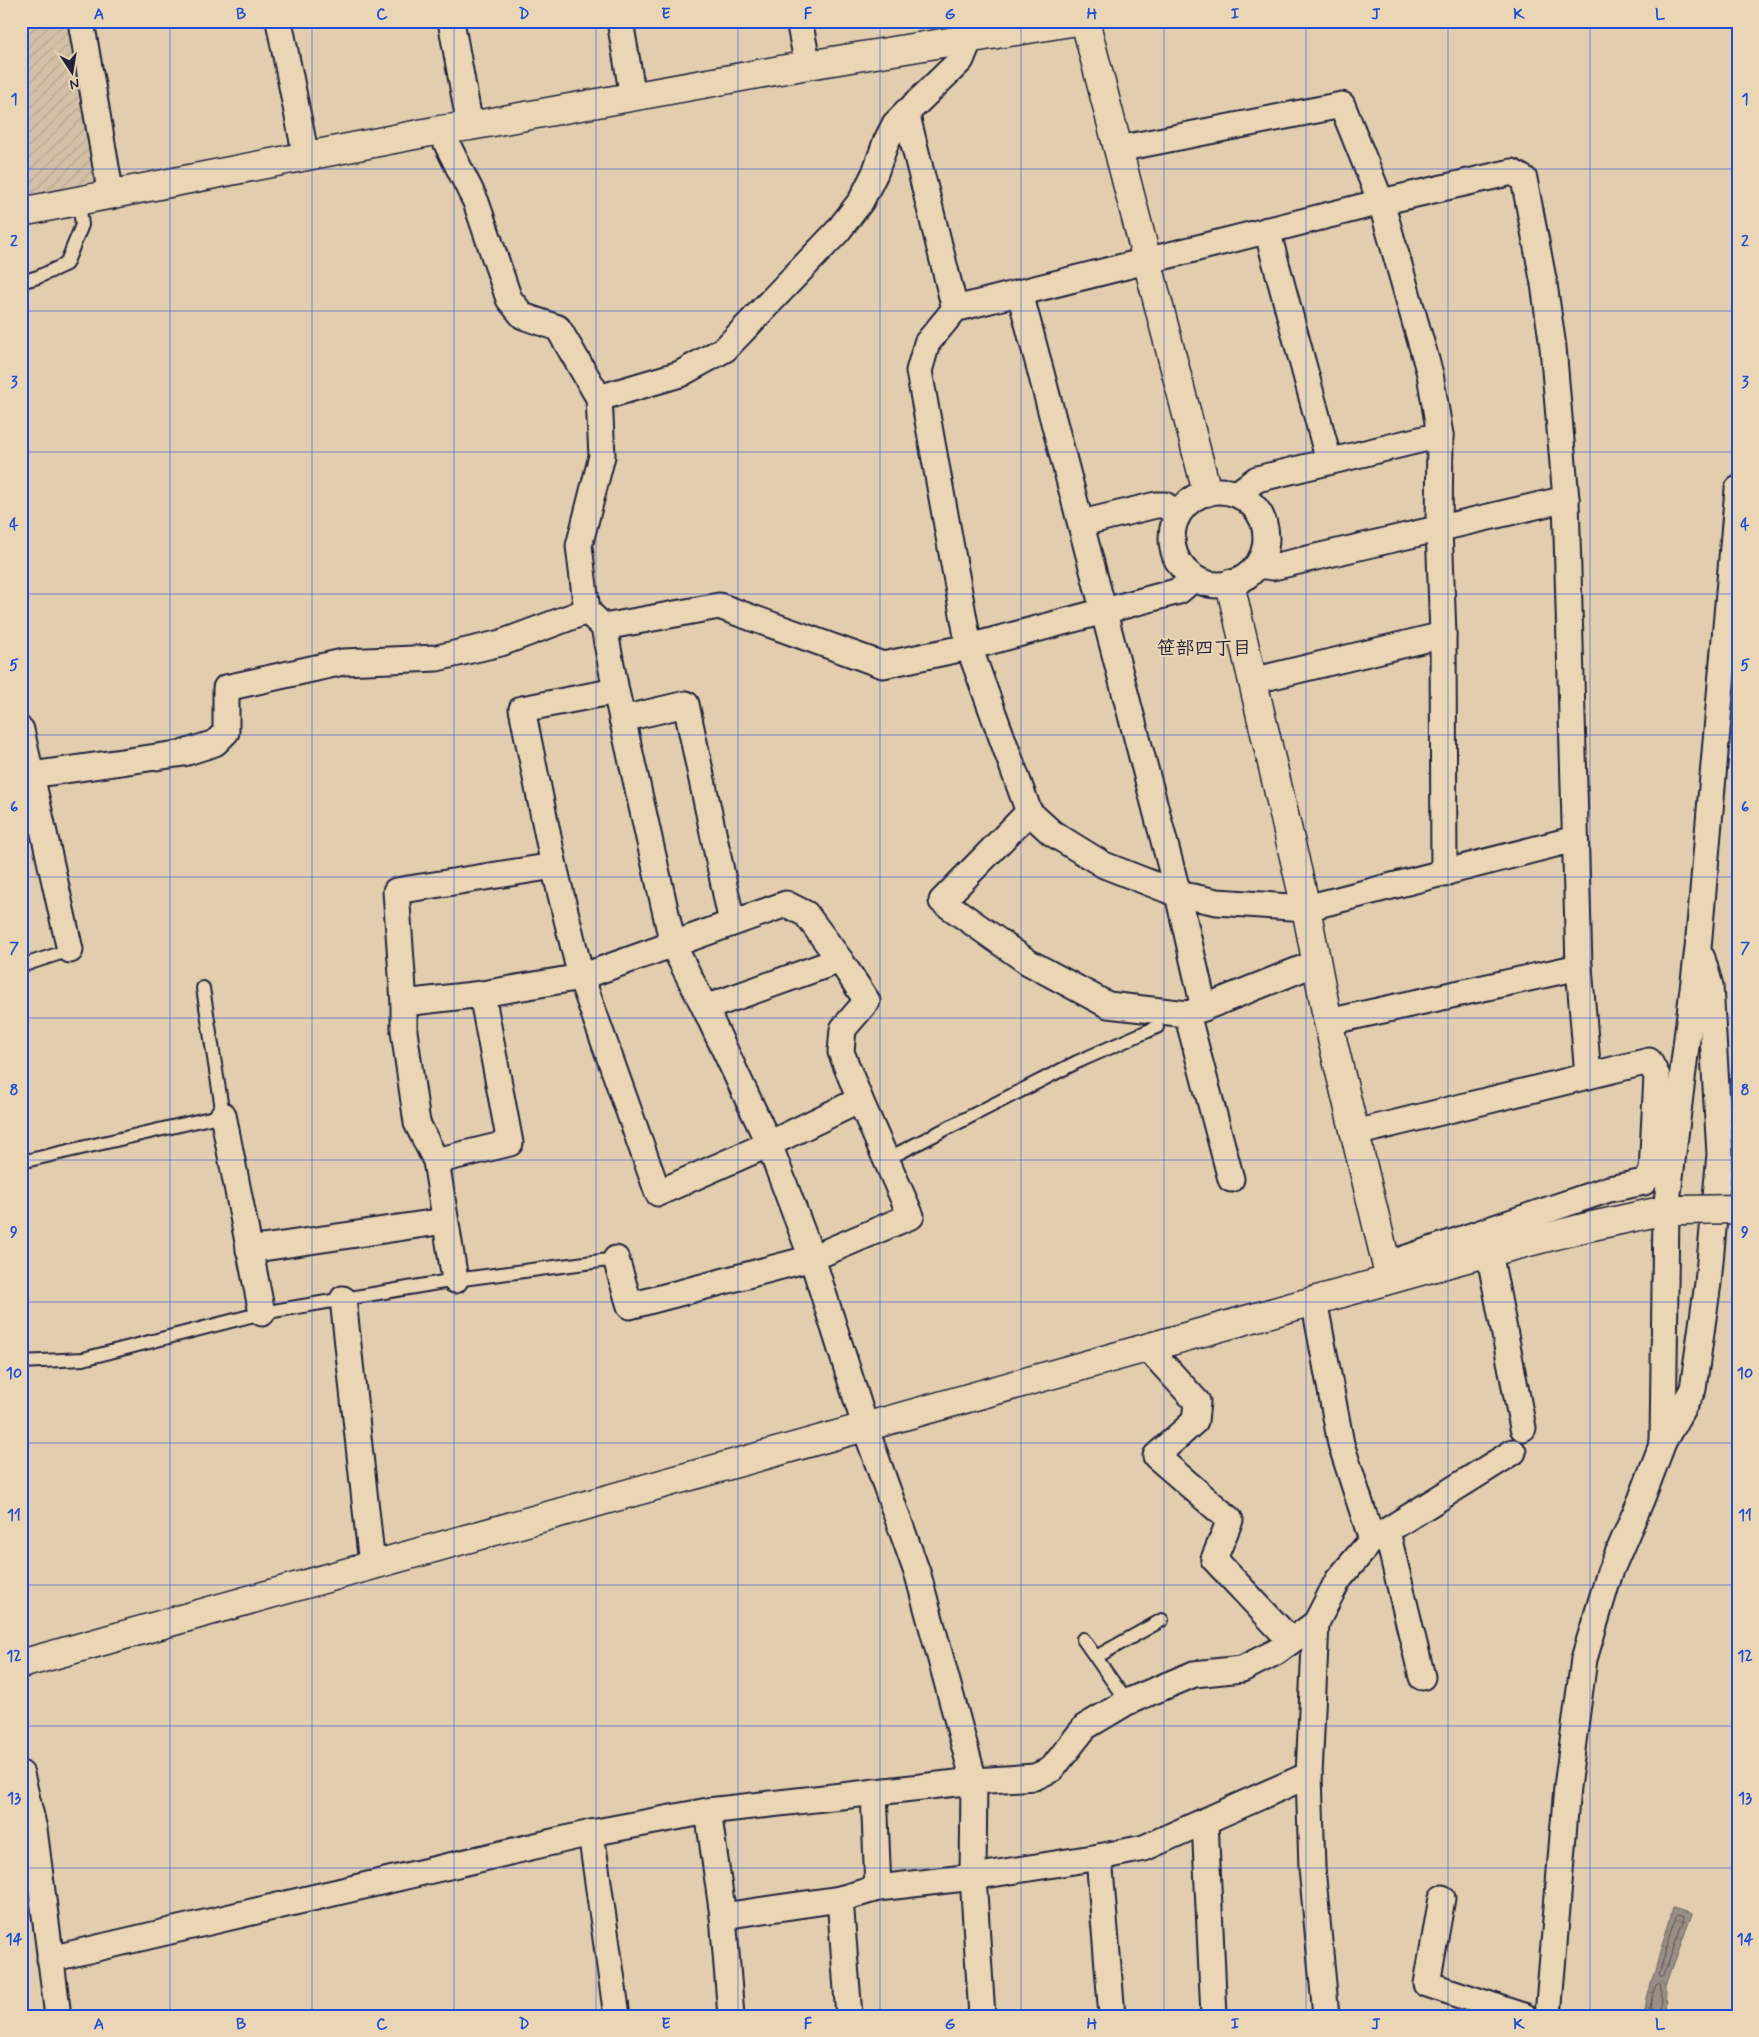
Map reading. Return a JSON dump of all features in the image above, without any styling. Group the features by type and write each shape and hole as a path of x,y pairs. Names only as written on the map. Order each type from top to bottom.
{"street":[{"path":"80,21 111,196"},
{"path":"279,21 306,157"},
{"path":"451,21 470,126"},
{"path":"620,21 634,96"},
{"path":"799,21 808,65"},
{"path":"21,212 111,196 440,130 808,65 975,32 1077,21"},
{"path":"1085,21 1207,492"},
{"path":"599,398 680,374 725,349 837,232 861,201 895,124 961,60 975,32"},
{"path":"1118,149 1342,106 1381,202 1430,374 1440,435 1439,528 1444,635 1444,874"},
{"path":"906,112 955,309"},
{"path":"440,130 476,202 508,298 523,316 558,328 599,398 602,456 579,546 596,619 616,691 673,945 769,1144 812,1258 866,1426 918,1575 974,1781 972,1878 982,2016"},
{"path":"1576,839 1306,908 1217,902 1178,894 1104,865 1052,833 1029,812 969,647 919,370 927,343 955,309 1267,230 1512,172 1524,179 1544,284 1553,346 1566,499 1576,839 1579,967 1588,1076"},
{"path":"1267,230 1329,461"},
{"path":"1020,293 1178,894 1195,1011 1231,1179"},
{"path":"1238,493 1257,480 1440,435"},
{"path":"1663,1442 1675,1210 1738,489"},
{"path":"1222,490 1238,493 1250,501 1259,512 1266,544 1258,566 1245,577 1230,584 1218,585 1194,578 1183,569 1177,557 1172,529 1177,515 1185,504 1207,492 1222,490"},
{"path":"1258,566 1273,567 1566,499"},
{"path":"1082,523 1156,505 1165,505 1177,515"},
{"path":"31,775 184,753 215,743 226,732 226,688 343,662 437,658 596,619 719,606 883,665 969,647 1178,591 1194,578"},
{"path":"1230,584 1306,908 1328,1022 1388,1272"},
{"path":"1252,681 1444,635"},
{"path":"616,691 522,709 554,866 580,977 658,1193 769,1144 860,1100"},
{"path":"622,719 686,704 732,924"},
{"path":"21,730 70,950"},
{"path":"1029,812 942,902 1028,962 1108,1005 1195,1011"},
{"path":"455,1280 436,1161 417,1124 404,1032 404,1002 396,891 554,866"},
{"path":"404,1002 482,994 580,977 786,904 806,914 867,1001 843,1029 841,1052 911,1216 812,1258 630,1306 616,1259"},
{"path":"1548,2016 1567,1787 1584,1659 1610,1572 1641,1500 1663,1442 1692,1389 1708,1283 1720,1154 1710,986 1698,948"},
{"path":"705,1008 840,960"},
{"path":"1156,1027 1316,963"},
{"path":"1328,1022 1579,967"},
{"path":"436,1161 510,1143 482,994"},
{"path":"21,1664 1314,1300 1609,1189 1644,1182 1652,1172 1657,1076 1649,1061 1355,1133"},
{"path":"223,1115 262,1313"},
{"path":"1388,1272 1489,1252 1583,1228 1675,1210 1738,1209"},
{"path":"250,1250 445,1221"},
{"path":"1489,1252 1523,1428"},
{"path":"343,1299 372,1565"},
{"path":"1314,1300 1341,1444 1379,1536 1422,1677"},
{"path":"1148,1348 1197,1402 1195,1421 1156,1456 1230,1520 1214,1559 1291,1641"},
{"path":"1326,2016 1312,1868 1309,1775 1316,1622 1338,1580 1379,1536 1513,1452"},
{"path":"50,1960 591,1833 708,1811 974,1781 1034,1777 1052,1769 1085,1726 1127,1702 1194,1674 1242,1669 1276,1652 1316,1622"},
{"path":"21,1774 34,1829 58,2016"},
{"path":"723,1916 840,1899 878,1888 972,1878 1099,1858 1144,1848 1309,1775"},
{"path":"874,1792 878,1888"},
{"path":"708,1811 723,1916 730,2016"},
{"path":"1205,1821 1214,2016"},
{"path":"591,1833 617,2016"},
{"path":"1099,1858 1112,2016"},
{"path":"1442,1898 1427,1984 1524,2016"},
{"path":"840,1899 849,2016"}],"lane":[{"path":"21,282 38,277 66,264 82,225 79,202"},
{"path":"21,966 70,950"},
{"path":"21,1162 223,1115 203,988"},
{"path":"887,1159 1077,1062 1156,1027"},
{"path":"21,1362 82,1359 262,1313 455,1280 616,1259"},
{"path":"1096,1657 1162,1620"},
{"path":"1083,1639 1127,1702"}],"shaded area":[{"path":"21,21 72,21 102,181 21,195"}],"water":[{"path":"1673,1908 1692,1914 1666,1985 1665,2016 1644,2016 1647,1998"}],"district":[{"name":"笹部四丁目","path":"1204,648"}]}
